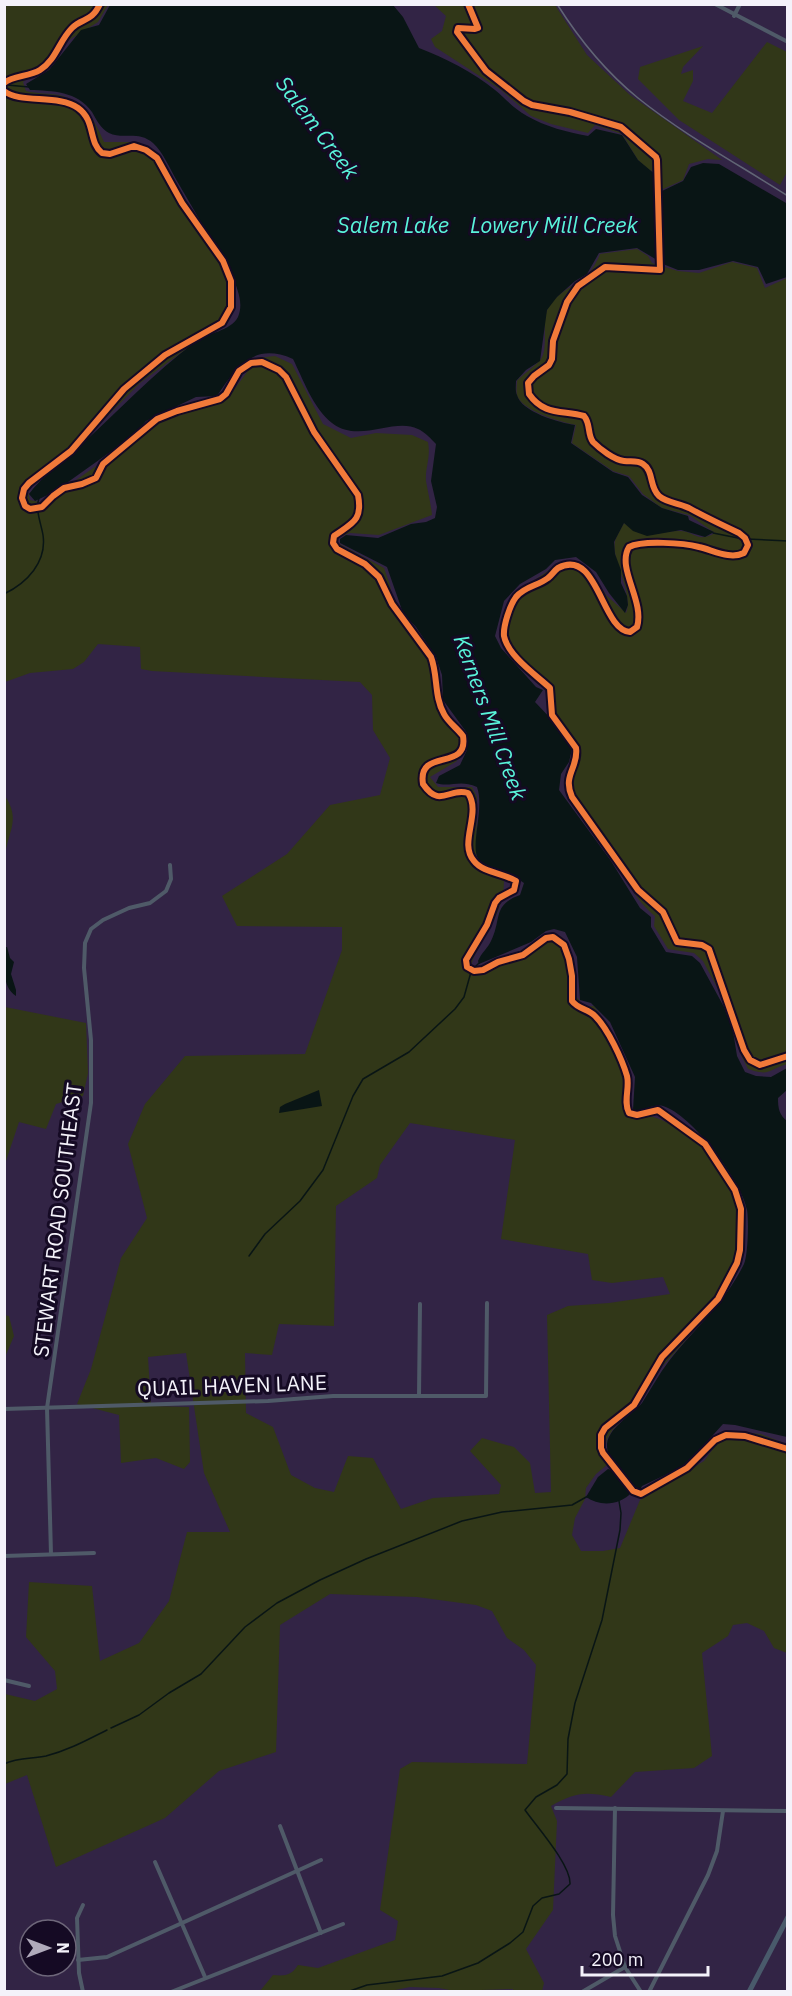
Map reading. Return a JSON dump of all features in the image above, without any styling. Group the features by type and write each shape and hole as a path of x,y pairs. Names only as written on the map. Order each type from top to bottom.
{"main road":[{"path":"749,1992 788,1917"}],"street":[{"path":"715,4 734,16 788,42"},
{"path":"734,16 740,4"},
{"name":"STEWART ROAD SOUTHEAST","path":"47,1408 91,1103 91,1040 84,968 85,943 91,929 103,920 129,908 150,903 166,891 171,879 170,865"},
{"name":"QUAIL HAVEN LANE","path":"47,1408 268,1401 323,1396 486,1396 487,1303"},
{"path":"419,1396 420,1304"},
{"path":"4,1408 47,1408 51,1554"},
{"path":"4,1556 94,1552"},
{"path":"4,1680 29,1686"},
{"path":"556,1808 788,1810"},
{"path":"615,1808 613,1926 617,1947 625,1967 641,1992"},
{"path":"649,1992 708,1875 717,1851 723,1811"},
{"path":"280,1826 321,1933"},
{"path":"82,1992 78,1960 107,1958 321,1860"},
{"path":"155,1862 205,1977"},
{"path":"77,1918 83,1905"},
{"path":"171,1992 343,1924"},
{"path":"582,1992 625,1967"}],"green space":[{"path":"5,5 108,5 98,22 69,40 23,82 26,91 68,98 88,112 104,142 139,142 162,161 231,279 234,296 232,315 140,383 81,443 27,489 30,500 43,503 165,418 219,403 231,394 257,358 275,356 292,364 323,424 351,438 376,433 412,435 428,442 426,481 432,515 379,535 350,533 337,538 336,542 384,568 394,606 427,653 441,686 447,719 462,736 457,761 430,777 438,787 472,787 477,797 476,867 504,881 498,912 474,956 471,967 494,966 552,933 562,937 574,966 576,996 584,1007 594,1006 606,1023 631,1079 630,1102 633,1118 647,1116 661,1120 701,1146 719,1168 744,1214 743,1254 727,1289 717,1305 661,1368 641,1401 613,1429 607,1439 605,1449 609,1460 586,1488 585,1499 575,1518 572,1535 581,1551 620,1548 640,1500 704,1461 726,1431 761,1434 787,1444 787,1653 774,1648 764,1631 747,1623 733,1625 728,1636 702,1653 712,1756 694,1768 635,1772 611,1797 580,1794 551,1806 557,1821 553,1910 526,1949 544,1983 542,1991 513,1991 513,1989 455,1991 410,1987 385,1992 260,1991 273,1975 287,1975 298,1965 318,1968 395,1940 398,1921 380,1910 400,1769 412,1762 527,1764 536,1665 524,1650 507,1638 492,1611 476,1605 417,1597 330,1594 280,1625 276,1752 219,1771 165,1818 56,1867 27,1775 5,1784 5,1694 35,1701 57,1689 55,1671 26,1637 29,1582 92,1586 100,1661 139,1643 169,1601 187,1532 230,1532 204,1473 186,1353 148,1357 151,1406 189,1407 190,1462 184,1469 156,1458 121,1463 119,1415 77,1404 91,1369 121,1258 147,1218 128,1144 145,1104 185,1056 305,1054 342,950 342,927 237,926 222,896 287,854 330,805 380,795 390,758 373,730 372,695 360,682 152,671 141,669 140,647 98,644 84,662 73,669 30,673 5,682","holes":["410,1123 515,1140 501,1239 588,1254 592,1280 612,1283 663,1277 670,1294 609,1303 568,1306 547,1315 551,1492 535,1493 530,1463 514,1447 482,1438 470,1451 501,1485 499,1494 433,1498 401,1509 373,1458 348,1456 334,1492 315,1488 291,1475 273,1427 246,1413 245,1353 272,1355 279,1324 334,1326 336,1206 377,1178 380,1165"]},
{"path":"434,5 555,5 587,55 630,95 722,160 708,159 689,164 683,180 661,190 660,175 648,169 638,160 622,134 595,125 588,133 551,124 531,116 501,90 435,47 431,39 442,31 446,16"},
{"path":"767,42 787,52 787,172 780,185 679,120 638,79 640,67 703,46 683,67 681,74 693,70 693,81 683,101 712,113"},
{"path":"637,249 648,256 652,263 678,271 699,273 732,262 757,268 765,288 787,278 788,1064 765,1072 748,1069 741,1055 736,1030 727,1006 703,961 694,953 668,949 654,926 655,916 637,897 614,860 576,809 570,790 578,750 557,717 553,692 538,684 504,646 499,636 507,603 515,593 557,563 575,561 594,575 606,595 626,613 627,596 615,549 615,541 624,523 644,534 684,531 704,537 715,533 689,515 662,508 643,494 629,476 613,471 572,443 576,425 534,411 520,401 517,395 517,381 539,361 543,354 546,314 552,302 588,274 600,254"},
{"path":"5,796 10,804 13,819 5,856"},
{"path":"5,1007 86,1023 88,1073 83,1096 56,1104 46,1129 19,1122 5,1164"},
{"path":"4,1315 9,1316 14,1336 5,1357"}],"water":[{"name":"Salem Lake","path":"110,5 393,5 403,17 419,48 478,77 518,110 534,120 564,131 588,136 596,129 622,135 638,160 656,175 657,214 663,213 662,191 683,181 691,167 703,163 719,164 786,203 787,201 787,277 766,284 758,267 733,261 699,270 678,270 663,264 662,221 658,221 657,260 637,248 599,253 587,274 557,297 547,310 540,361 526,370 516,381 516,392 520,401 542,416 575,425 571,443 613,472 628,477 642,495 662,508 688,516 689,520 714,532 705,537 681,530 647,536 633,531 624,523 614,542 615,554 621,570 621,583 627,596 628,605 625,613 596,572 576,557 555,560 546,569 520,584 504,601 495,636 501,648 536,687 543,690 535,702 554,722 572,749 569,762 561,774 559,790 611,861 640,908 651,917 651,927 666,952 692,956 700,963 724,1007 733,1031 737,1056 745,1072 756,1076 771,1077 787,1068 787,1090 778,1098 778,1105 788,1122 787,1437 723,1424 686,1465 642,1486 640,1490 628,1484 610,1458 607,1444 612,1432 642,1403 669,1361 719,1303 744,1264 748,1229 747,1210 726,1166 701,1135 687,1122 663,1106 653,1106 637,1113 633,1110 635,1077 610,1022 591,1003 580,1000 577,957 565,932 554,929 546,931 531,942 479,964 479,958 490,944 501,908 505,903 520,895 524,883 511,874 482,863 476,854 479,806 477,787 465,784 436,783 439,776 460,765 467,750 467,733 443,700 442,675 436,657 416,627 403,613 387,567 340,543 340,539 346,535 378,538 411,524 435,518 437,507 431,481 436,444 423,432 409,426 365,431 342,429 325,417 319,409 293,359 267,353 248,360 232,375 217,396 196,397 146,421 134,435 54,492 35,501 29,494 40,481 165,367 195,342 230,326 240,312 239,296 233,277 157,147 142,137 109,133 86,105 72,96 30,90 26,84 49,70 81,30 99,25"},
{"path":"5,947 14,962 11,974 16,996 11,992 6,980"},
{"path":"319,1090 322,1106 279,1113 280,1107 285,1104"},
{"path":"608,1469 614,1471 631,1493 621,1500 610,1503 597,1502 586,1497 598,1477"}],"waterway":[{"path":"7,85 29,87"},
{"path":"4,594 28,578 42,554 43,535 38,512 39,498"},
{"path":"713,533 743,539"},
{"path":"747,539 788,541"},
{"path":"473,969 479,963"},
{"path":"249,1256 265,1234 300,1201 323,1170 353,1096 363,1079 409,1052 455,1009 464,997 471,972"},
{"path":"111,1728 139,1715 169,1693 201,1674 245,1627 277,1603 320,1580 462,1521 502,1512 572,1505 588,1496"},
{"path":"347,1992 367,1985 442,1976 478,1963 523,1932 533,1906 542,1898 559,1894 570,1884 569,1876 559,1857 525,1810 536,1797 557,1785 567,1774 568,1739 575,1703 602,1620 620,1530 619,1501"},
{"path":"4,1764 14,1760 54,1754 107,1730"}],"railway":[{"path":"557,4 574,30 594,54 638,98 692,137 788,196"}],"cycle path":[{"path":"4,83 36,72 45,66 72,28 90,17 100,4"},
{"path":"468,4 478,28 458,28 457,32 486,71 532,105 570,112 621,127 657,160 660,270 605,267 578,286 567,302 553,341 552,359 549,365 528,383 529,394 547,409 584,416 588,422 593,442 616,459 643,464 649,471 659,496 739,533 748,545 744,553 739,555 722,554 704,548 674,543 643,543 629,547 626,565 638,617 637,627 630,632 620,628 612,618 591,578 582,569 571,565 558,568 548,578 516,597 507,616 504,636 517,658 550,688 552,715 576,748 569,783 572,797 638,890 663,912 677,942 702,945 709,949 744,1050 750,1060 760,1065 788,1056"},
{"path":"4,91 20,97 61,101 78,108 84,113 95,143 102,153 110,154 134,146 146,150 157,158 182,203 223,261 231,281 231,307 222,323 165,355 124,389 71,451 29,483 24,489 22,498 25,506 30,509 42,507 64,488 96,478 103,464 157,419 220,399 226,394 239,371 251,363 262,362 279,370 286,377 314,432 358,495 359,511 355,520 334,536 333,543 337,549 365,564 379,577 392,604 431,657 441,707 448,720 463,736 463,747 458,753 428,766 423,773 423,784 435,795 468,793 473,810 468,846 470,854 474,861 483,868 516,881 514,890 499,898 495,903 487,925 466,960 467,967 474,971 483,970 498,962 523,955 546,938 553,937 564,945 572,976 572,1001 595,1016 614,1044 627,1076 629,1113 637,1115 658,1110 705,1144 735,1190 741,1209 740,1250 737,1263 718,1299 662,1357 634,1405 605,1428 601,1435 603,1453 633,1491 641,1494 687,1468 715,1440 726,1435 745,1436 788,1449"}],"water label":[{"name":"Salem Creek","path":"318,127"},
{"name":"Lowery Mill Creek","path":"554,224"},
{"name":"Kerners Mill Creek","path":"491,717"}]}
